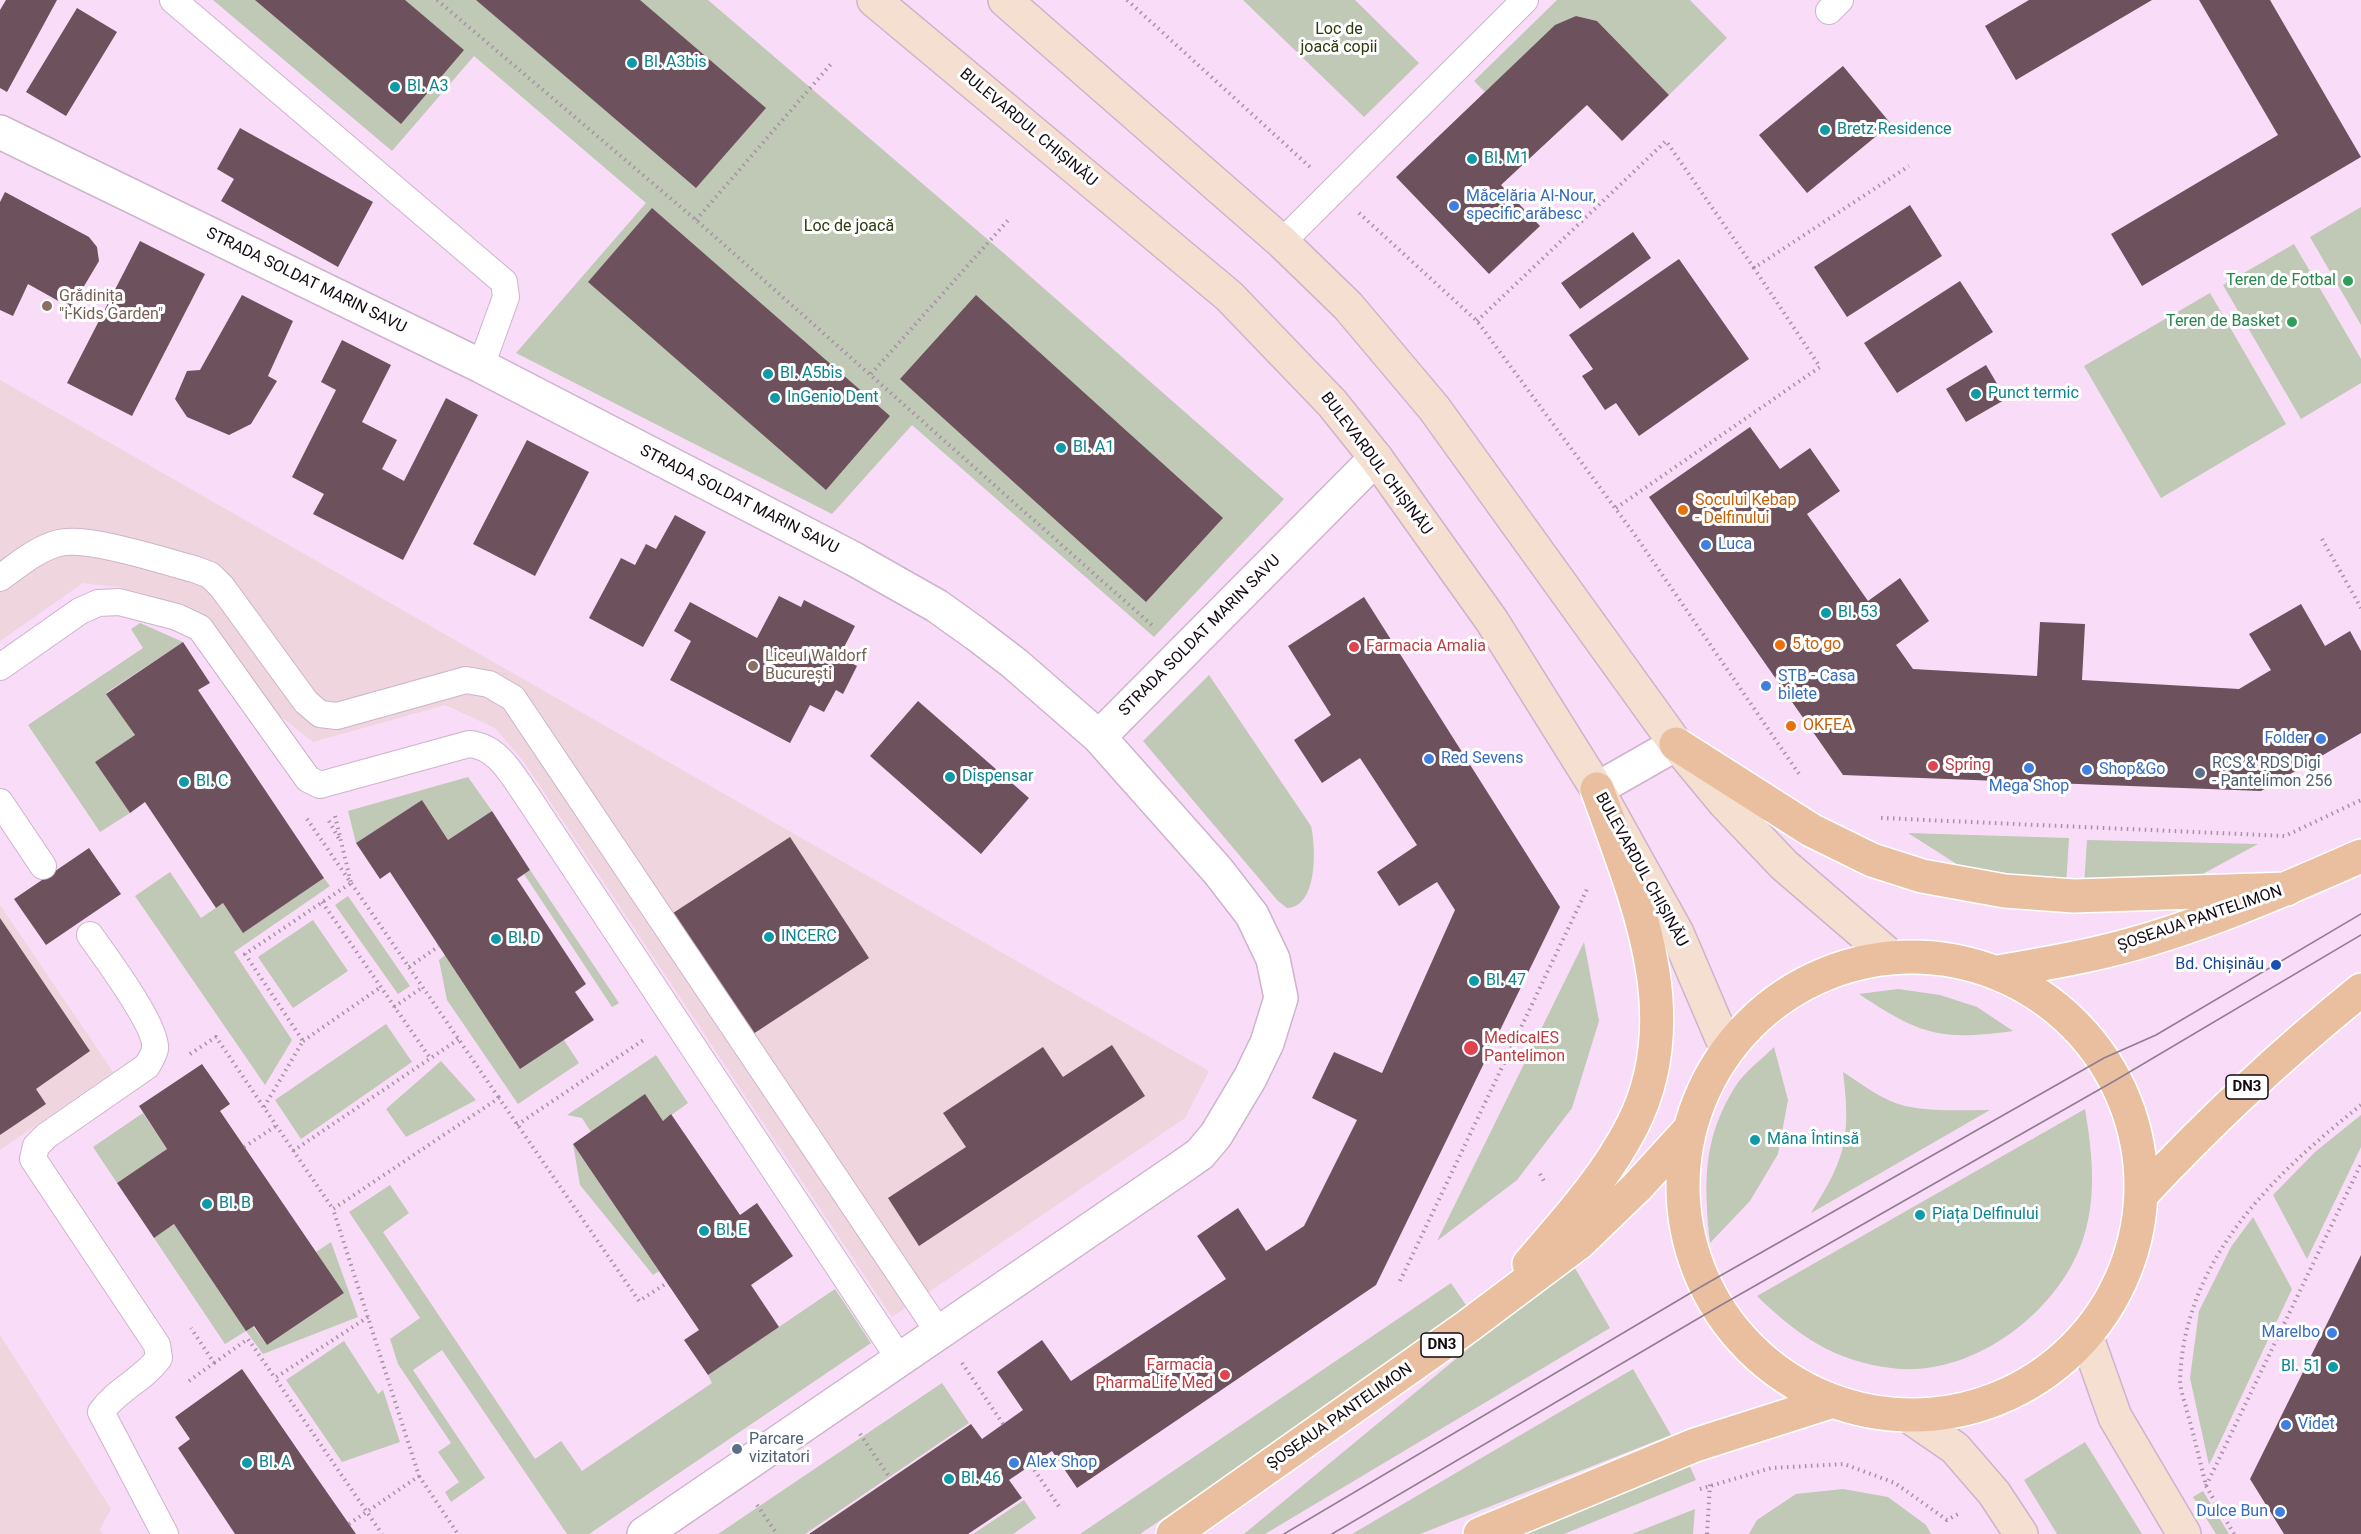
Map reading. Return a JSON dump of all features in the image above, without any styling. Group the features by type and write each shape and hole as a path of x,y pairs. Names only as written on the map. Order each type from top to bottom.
{"main road":[{"name":"BULEVARDUL CHIȘINĂU","path":"874,0 1229,296 1292,358 1376,458 1492,621 1597,789 1682,943 1727,1050"},
{"path":"1005,0 1282,242 1348,306 1434,408 1676,744 1724,802 1784,865 1891,957"},
{"path":"1676,744 1811,830 1872,860 1922,876 2005,891 2074,896 2287,889"},
{"path":"1468,1326 1526,1268 1599,1179 1632,1126 1649,1084 1657,1036 1656,985 1635,896 1597,789"},
{"name":"ȘOSEAUA PANTELIMON","path":"1998,972 2104,952 2188,926 2287,889 2361,856"},
{"name":"DN3","path":"1891,957 1946,958 1998,972 2051,1002 2104,1058 2128,1106 2140,1149 2142,1194 2133,1247 2118,1283 2086,1335 2054,1366 2032,1382 1999,1398 1965,1410 1930,1415 1890,1415 1830,1402 1774,1370 1740,1338 1716,1308 1704,1286 1690,1246 1683,1207 1683,1167 1690,1129 1706,1088 1727,1050 1774,1004 1814,977 1850,965 1891,957"},
{"name":"DN3","path":"2142,1194 2210,1122 2287,1050 2361,990"},
{"name":"ȘOSEAUA PANTELIMON","path":"1173,1534 1468,1326 1580,1242 1637,1187 1690,1129"},
{"path":"2086,1335 2115,1417 2184,1534"},
{"name":"DN3","path":"1480,1534 1695,1445 1830,1402"},
{"path":"1907,1415 1955,1448 1994,1493 2021,1534"}],"street":[{"name":"STRADA SOLDAT MARIN SAVU","path":"0,132 481,366 854,559 937,606 1014,663 1099,737 1376,458"},
{"path":"644,1534 901,1361 949,1346 1200,1154 1216,1135 1250,1078 1267,1043 1281,998 1273,959 1252,915 1218,871 1099,737"},
{"path":"1597,789 1676,744"}],"lane":[{"path":"173,0 504,282 506,297 481,366"},
{"path":"1282,242 1525,0"},
{"path":"0,578 39,551 60,542 84,542 210,575 222,587 306,702 320,714 338,716 466,680 489,684 513,698 949,1346"},
{"path":"0,668 81,611 98,603 119,602 177,617 200,628 308,779 314,783 320,785 469,744 480,745 504,764 520,786 901,1361"},
{"path":"0,802 43,866"},
{"path":"90,935 135,1001 150,1029 155,1047 147,1066 41,1141 36,1146 33,1160 157,1345 159,1358 150,1371 108,1401 101,1412 105,1424 165,1534"}],"path":[{"path":"437,0 696,220 1155,628"},
{"path":"1127,0 1477,321 1616,508 1800,775"},
{"path":"696,220 831,64"},
{"path":"1477,321 1666,141 1820,367 1616,508"},
{"path":"1754,268 1909,166"},
{"path":"871,374 1010,218"},
{"path":"2322,539 2361,608"},
{"path":"1879,818 2285,836 2361,800"},
{"path":"341,843 327,822 336,819 351,883 639,1301 667,1283"},
{"path":"303,1041 245,954 351,883"},
{"path":"1400,1281 1588,887"},
{"path":"322,902 430,1059"},
{"path":"409,968 439,946"},
{"path":"264,1107 303,1041 381,987"},
{"path":"394,1007 423,987"},
{"path":"517,1125 675,1020"},
{"path":"188,1056 216,1037 333,1209 419,1476 458,1534"},
{"path":"293,1151 459,1039"},
{"path":"333,1209 499,1098"},
{"path":"2234,1534 2206,1486 2180,1382 2191,1310 2226,1241 2257,1200 2307,1148 2361,1105"},
{"path":"244,1147 276,1126"},
{"path":"2206,1486 2361,1164"},
{"path":"275,1378 368,1317"},
{"path":"189,1325 214,1363"},
{"path":"186,1382 248,1339 382,1534"},
{"path":"949,1346 1004,1424"},
{"path":"856,1427 890,1478"},
{"path":"1695,1445 1711,1485 1707,1534"},
{"path":"1689,1494 1711,1485 1771,1468 1844,1464 1895,1483 1947,1520 1994,1493"},
{"path":"1031,1465 1060,1508"},
{"path":"349,1524 419,1476"},
{"path":"752,1498 777,1534"}],"shaded area":[{"path":"0,380 1209,1071 1185,1118 892,1317 524,762 495,728 445,705 313,742 279,715 213,626 171,602 119,587 83,583 0,641"},
{"path":"0,905 113,1072 0,1150"},
{"path":"0,1335 111,1509 100,1529 103,1534 0,1534"}],"green space":[{"name":"Loc de joacă","path":"213,0 708,0 1007,256 1284,499 1154,637 912,425 832,514 516,353 646,203 474,56 392,151"},
{"name":"Loc de joacă copii","path":"1243,0 1355,0 1419,63 1364,117"},
{"path":"1557,0 1690,0 1727,38 1669,95 1597,21 1576,16 1555,26 1485,92 1474,81"},
{"name":"Teren de Fotbal","path":"2361,207 2361,325 2310,237"},
{"name":"Teren de Basket","path":"2294,244 2361,359 2361,383 2301,419 2223,285"},
{"path":"2210,293 2286,424 2161,498 2084,366"},
{"path":"140,623 183,642 106,693 135,735 95,762 130,813 100,832 28,725 143,648 131,629"},
{"path":"1209,675 1311,826 1314,861 1310,887 1305,898 1297,905 1287,908 1278,901 1143,741"},
{"path":"468,777 492,811 448,840 422,800 356,843 348,811"},
{"path":"1908,833 2069,838 2066,886 1977,877"},
{"path":"2087,840 2258,844 2186,883 2084,886"},
{"path":"530,870 619,1003 612,1007 524,874"},
{"path":"170,872 201,918 223,903 243,932 324,878 330,886 234,952 292,1040 265,1085 135,896"},
{"path":"348,896 410,986 398,994 335,905"},
{"path":"313,920 348,971 293,1008 258,957"},
{"path":"1584,942 1599,1021 1572,1108 1517,1180 1437,1241"},
{"path":"445,955 564,1040 579,1063 518,1104 447,1000 439,960"},
{"path":"1898,989 1940,995 1977,1007 2013,1031 1967,1035 1932,1032 1899,1018 1859,994"},
{"path":"386,1024 412,1062 301,1139 275,1100"},
{"path":"1774,1047 1788,1100 1778,1154 1750,1201 1710,1243 1707,1182 1711,1144 1716,1125 1735,1087 1748,1071"},
{"path":"656,1055 688,1103 663,1121 591,1132 582,1118 567,1115"},
{"path":"441,1061 476,1100 406,1137 386,1109"},
{"path":"1843,1072 1897,1104 1937,1110 1990,1110 1811,1213 1832,1177 1843,1146 1846,1114"},
{"path":"2085,1109 2090,1141 2092,1189 2084,1236 2072,1264 2056,1290 2034,1314 2009,1334 1982,1351 1952,1363 1922,1369 1891,1368 1871,1364 1852,1359 1818,1344 1787,1323 1757,1296"},
{"path":"143,1113 167,1149 117,1183 93,1147"},
{"path":"2361,1115 2361,1147 2307,1259 2273,1195 2315,1152"},
{"path":"573,1144 659,1271 653,1275 580,1185"},
{"path":"390,1185 409,1213 383,1232 535,1459 561,1441 582,1471 712,1383 708,1375 835,1289 871,1343 589,1534 567,1534 442,1350 413,1370 485,1478 451,1502 445,1492 459,1482 438,1452 451,1443 398,1364 390,1339 420,1318 349,1212"},
{"path":"2253,1217 2292,1289 2209,1465 2190,1378 2199,1311 2231,1247"},
{"path":"174,1224 267,1345 344,1293 316,1252 331,1242 358,1317 263,1354 246,1331 225,1344 154,1238"},
{"path":"1572,1263 1610,1328 1265,1534 1244,1534"},
{"path":"1451,1283 1470,1311 1140,1534 1080,1534"},
{"path":"344,1341 378,1394 383,1390 400,1442 342,1462 286,1380"},
{"path":"1633,1369 1671,1435 1420,1534 1352,1534"},
{"path":"942,1383 969,1423 805,1534 718,1534"},
{"path":"2085,1442 2142,1534 2057,1534 2024,1480"},
{"path":"1688,1462 1696,1480 1564,1534 1511,1534"},
{"path":"1843,1489 1888,1497 1926,1525 1931,1534 1749,1534 1757,1520 1796,1494"},
{"path":"2203,1491 2229,1534 2216,1534 2193,1497"},
{"path":"1024,1500 1036,1518 1013,1534 973,1534"},
{"path":"1695,1509 1693,1534 1632,1534"}],"building":[{"path":"6,0 57,0 7,92 0,88 0,10"},
{"name":"Bl. A3","path":"255,0 405,0 464,50 401,124"},
{"name":"Bl. A3bis","path":"476,0 640,0 766,108 696,188"},
{"path":"2029,0 2152,0 2016,80 1985,26"},
{"path":"2199,0 2270,0 2361,157 2142,286 2111,234 2278,135"},
{"path":"77,8 117,32 66,116 26,92"},
{"name":"Bl. M1","path":"1576,16 1597,21 1669,95 1622,141 1587,105 1501,185 1540,226 1489,274 1396,177 1555,25"},
{"name":"Bretz Residence","path":"1843,66 1891,124 1807,193 1759,135"},
{"path":"240,128 373,202 338,267 221,201 234,179 217,169"},
{"path":"5,192 89,237 97,247 99,261 71,308 28,284 13,316 0,310 0,202"},
{"path":"1910,205 1942,256 1847,317 1814,267"},
{"name":"Bl. A5bis","path":"652,208 890,416 826,490 588,282"},
{"path":"1633,232 1651,258 1580,309 1561,283"},
{"path":"140,241 205,274 132,416 67,383"},
{"path":"1679,259 1749,359 1639,436 1616,403 1605,410 1582,376 1593,369 1569,335"},
{"path":"1960,281 1993,332 1897,393 1864,343"},
{"path":"242,295 293,321 268,376 277,381 251,424 229,435 187,417 175,399 187,371 200,370"},
{"name":"Bl. A1","path":"976,295 1223,518 1146,602 900,379"},
{"path":"342,340 391,365 362,422 397,440 382,469 404,481 446,398 478,415 403,560 313,514 324,494 292,477 336,390 321,382"},
{"name":"Punct termic","path":"1986,365 2006,399 1966,422 1946,389"},
{"name":"Bl. 53","path":"1750,427 1780,469 1810,448 1840,491 1807,514 1868,601 1900,578 1929,621 1896,645 1913,669 2037,676 2040,622 2085,624 2082,680 2239,689 2271,670 2249,634 2301,604 2325,646 2350,631 2361,651 2361,733 2261,791 1843,775 1649,497"},
{"path":"527,440 589,472 535,576 473,544"},
{"path":"675,515 706,532 643,647 589,618 621,558 635,565 646,544 656,549"},
{"path":"779,596 801,607 804,600 855,626 839,657 857,666 843,694 836,690 824,712 810,705 790,743 670,680 691,641 674,631 690,602 757,638"},
{"name":"Bl. 47","path":"1364,597 1560,907 1376,1285 1077,1488 1052,1451 1009,1480 1022,1498 968,1534 809,1534 971,1424 982,1439 1023,1410 997,1372 1042,1340 1071,1381 1226,1279 1197,1236 1238,1208 1266,1251 1304,1226 1357,1120 1312,1098 1334,1052 1382,1073 1455,910 1437,882 1399,906 1377,872 1417,845 1360,758 1322,783 1294,740 1331,715 1288,646"},
{"name":"Bl. C","path":"183,642 210,683 198,690 324,878 243,933 223,903 216,908 145,802 130,813 95,762 135,735 106,694"},
{"name":"Dispensar","path":"918,701 1029,798 981,854 870,756"},
{"name":"Bl. D","path":"422,800 448,840 492,811 530,870 517,879 586,984 575,992 594,1020 520,1069 390,872 380,879 356,843"},
{"name":"INCERC","path":"790,837 869,958 750,1036 670,915"},
{"path":"89,848 121,894 46,945 14,899"},
{"path":"0,918 90,1051 36,1089 46,1104 0,1135"},
{"path":"1112,1045 1145,1096 919,1246 888,1198 966,1147 943,1113 1043,1047 1063,1077"},
{"name":"Bl. B","path":"202,1064 230,1104 220,1111 344,1293 267,1345 254,1326 246,1331 174,1224 154,1238 117,1183 167,1149 139,1106"},
{"name":"Bl. E","path":"645,1094 663,1121 671,1114 740,1215 757,1203 793,1256 751,1285 779,1327 708,1375 684,1340 699,1330 573,1144"},
{"name":"Bl. 51","path":"2361,1255 2361,1534 2284,1534 2250,1479"},
{"name":"Bl. A","path":"242,1369 356,1534 235,1534 178,1448 190,1439 175,1417"}],"tram line":[{"path":"1284,1534 1704,1285 2104,1058 2156,1035 2361,914"},
{"path":"1332,1534 1716,1308 2116,1080 2361,935"}],"place":[{"name":"Bl. A3bis","path":"632,63"},
{"name":"Bl. A3","path":"395,87"},
{"name":"Bretz Residence","path":"1825,130"},
{"name":"Bl. M1","path":"1472,159"},
{"name":"Măcelăria Al-Nour, specific arăbesc","path":"1454,206"},
{"name":"Teren de Fotbal","path":"2348,281"},
{"name":"Grădinița \"i-Kids Garden\"","path":"47,306"},
{"name":"Teren de Basket","path":"2292,322"},
{"name":"Bl. A5bis","path":"768,374"},
{"name":"Punct termic","path":"1976,394"},
{"name":"InGenio Dent","path":"775,398"},
{"name":"Bl. A1","path":"1061,448"},
{"name":"Socului Kebap - Delfinului","path":"1683,510"},
{"name":"Luca","path":"1706,545"},
{"name":"Bl. 53","path":"1826,613"},
{"name":"5 to go","path":"1780,645"},
{"name":"Farmacia Amalia","path":"1354,647"},
{"name":"Liceul Waldorf București","path":"753,666"},
{"name":"STB - Casa bilete","path":"1766,686"},
{"name":"OKFEA","path":"1791,726"},
{"name":"Folder","path":"2321,739"},
{"name":"Red Sevens","path":"1429,759"},
{"name":"Spring","path":"1933,766"},
{"name":"Mega Shop","path":"2029,768"},
{"name":"Shop&Go","path":"2087,770"},
{"name":"RCS & RDS Digi - Pantelimon 256","path":"2200,773"},
{"name":"Dispensar","path":"950,777"},
{"name":"Bl. C","path":"184,782"},
{"name":"INCERC","path":"769,937"},
{"name":"Bl. D","path":"496,939"},
{"name":"Bd. Chișinău","path":"2276,965"},
{"name":"Bl. 47","path":"1474,981"},
{"name":"MedicalES Pantelimon","path":"1471,1048"},
{"name":"Mâna Întinsă","path":"1755,1140"},
{"name":"Bl. B","path":"207,1204"},
{"name":"Piața Delfinului","path":"1920,1215"},
{"name":"Bl. E","path":"704,1231"},
{"name":"Marelbo","path":"2332,1333"},
{"name":"Bl. 51","path":"2333,1367"},
{"name":"Farmacia PharmaLife Med","path":"1225,1375"},
{"name":"Videt","path":"2286,1425"},
{"name":"Parcare vizitatori","path":"737,1449"},
{"name":"Bl. A","path":"247,1463"},
{"name":"Alex Shop","path":"1014,1463"},
{"name":"Bl. 46","path":"949,1479"},
{"name":"Dulce Bun","path":"2280,1512"}]}
